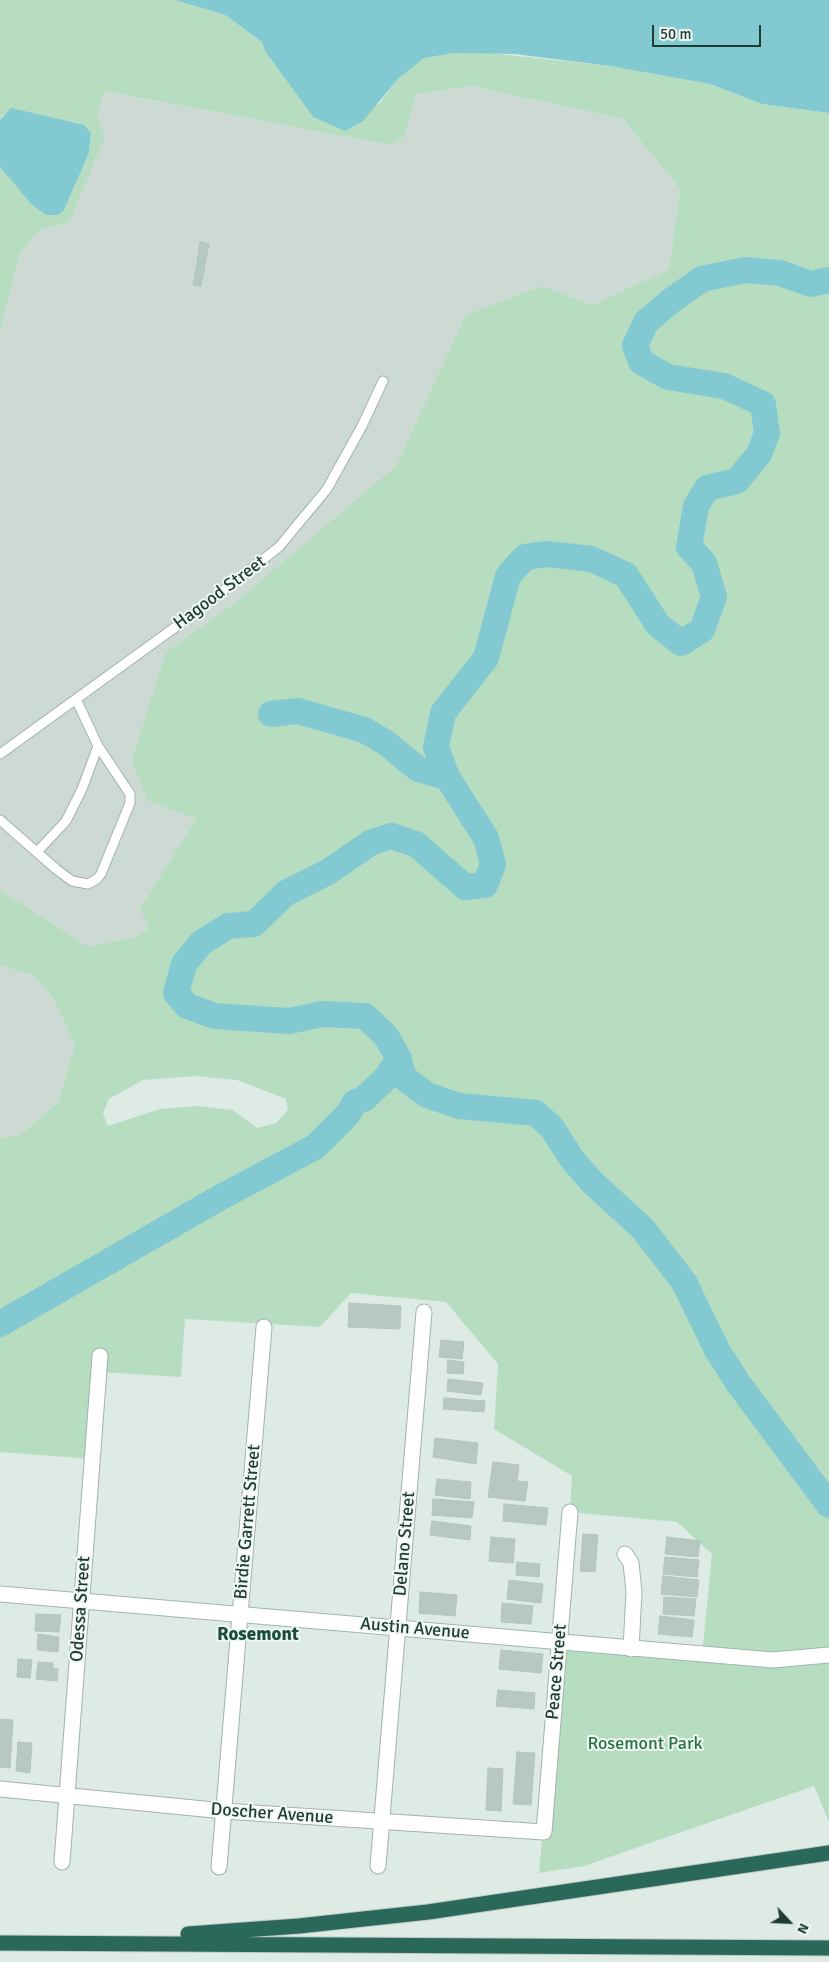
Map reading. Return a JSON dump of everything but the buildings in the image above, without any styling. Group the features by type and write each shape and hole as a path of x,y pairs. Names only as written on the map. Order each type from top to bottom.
{"highway":[{"path":"76,1942 363,1920 829,1853"},
{"path":"0,1943 829,1948"}],"street":[{"name":"Delano Street","path":"378,1866 424,1312"},
{"name":"Birdie Garrett Street","path":"219,1868 264,1327"},
{"name":"Odessa Street","path":"62,1862 100,1356"},
{"name":"Peace Street","path":"544,1832 570,1512"},
{"path":"625,1554 631,1564 634,1592 631,1649"},
{"name":"Austin Avenue","path":"0,1594 773,1660 829,1655"},
{"name":"Doscher Avenue","path":"0,1789 224,1811 382,1823 544,1832"}],"lane":[{"name":"Hagood Street","path":"0,754 188,618 279,547 327,488 362,426 383,381"},
{"path":"0,820 56,869 78,884 93,882 101,874 130,803 130,794 124,782 98,746 76,699"},
{"path":"37,852 66,821 82,789 98,746"}],"shaded area":[{"path":"471,86 623,119 680,189 669,269 593,305 542,286 467,315 396,466 148,801 196,819 141,909 149,928 136,937 88,948 0,890 0,331 20,253 41,229 69,223 104,137 97,117 103,91 390,145 405,135 416,94"},
{"path":"0,964 33,975 53,998 75,1045 58,1102 20,1135 0,1138"}],"green space":[{"name":"Rosemont Park","path":"0,0 175,0 225,15 262,42 265,51 313,117 379,104 398,79 424,58 454,53 481,52 610,66 710,84 762,104 829,113 829,1822 814,1786 584,1866 539,1873 560,1643 702,1654 712,1554 677,1522 570,1512 572,1476 494,1429 498,1364 446,1302 351,1293 320,1327 185,1319 181,1377 99,1372 92,1459 0,1452 0,1138 20,1135 58,1102 75,1045 53,998 33,975 0,965 0,890 88,947 136,937 149,928 140,909 196,819 148,801 132,760 166,652 234,604 396,466 466,315 542,286 593,305 669,269 680,189 623,119 471,86 416,94 405,136 390,145 104,91 97,117 105,137 69,223 41,229 20,253 0,331 0,167 32,205 46,215 64,210 89,153 91,133 3,115 0,120","holes":["195,1076 237,1080 286,1099 288,1110 276,1123 257,1128 232,1110 198,1106 160,1109 108,1126 103,1114 109,1099 143,1080"]}],"water":[{"path":"175,0 829,0 829,113 762,104 710,84 610,66 514,54 454,53 424,58 398,79 363,121 345,131 313,117 265,51 262,42 225,15"},
{"path":"11,108 84,125 91,133 89,153 64,210 58,215 46,215 32,205 0,167 0,120"}],"waterway":[{"path":"829,280 811,284 780,273 745,270 702,279 672,300 646,322 635,346 641,362 668,377 724,386 763,404 767,433 759,454 737,481 707,488 696,506 689,547 704,563 714,597 702,630 681,643 658,625 626,575 591,559 547,554 525,557 508,576 486,658 443,713 436,747 447,777 486,838 493,864 485,885 465,887 416,844 391,836 370,843 328,872 286,893 254,924 228,926 201,943 184,964 176,993 187,1006 215,1016 289,1021 323,1014 365,1016 386,1036 399,1059 403,1077 427,1095 459,1106 536,1113 552,1128 572,1159 592,1182 643,1229 684,1282 717,1350 738,1383 829,1505"},
{"path":"271,714 298,711 364,730 385,742 418,769 447,777"},
{"path":"0,1324 221,1197 315,1147 348,1114 355,1102 364,1099 386,1078 399,1059"},
{"path":"672,1277 829,1493"}],"district":[{"name":"Rosemont","path":"258,1635"}]}
